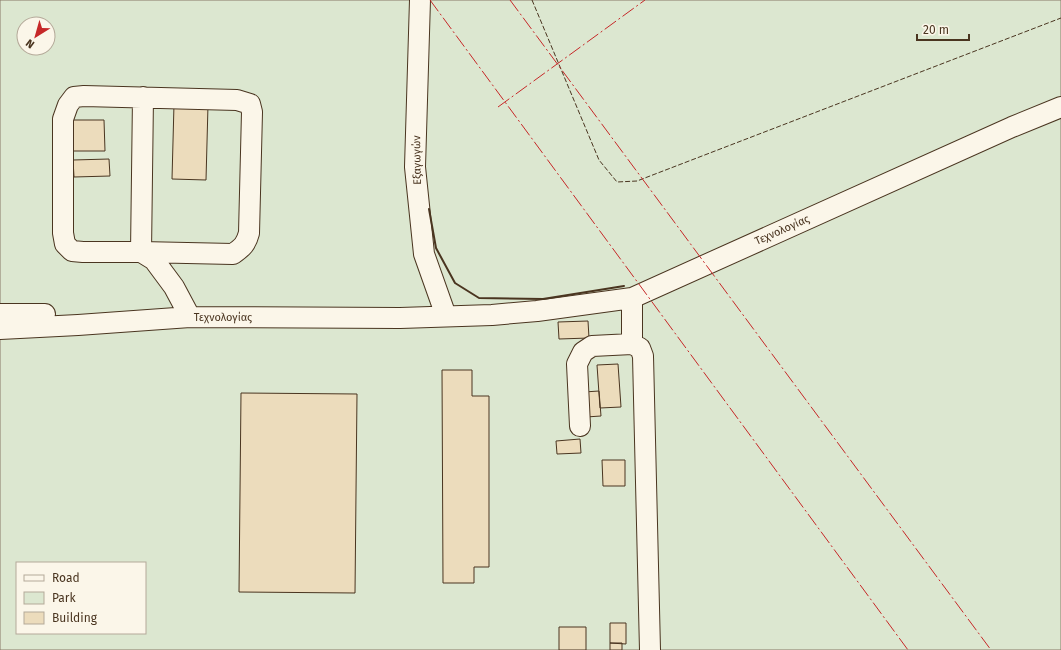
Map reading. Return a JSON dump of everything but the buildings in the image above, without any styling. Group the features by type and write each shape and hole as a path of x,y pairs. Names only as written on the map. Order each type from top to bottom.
{"street":[{"name":"Εξαγωγών","path":"420,0 415,167 424,254 446,316"},
{"path":"74,97 144,97 237,100 250,104 252,112 249,233 242,248 233,254 141,252 72,251 65,244 63,233 63,119 68,106 74,97"},
{"path":"141,252 144,97"},
{"name":"Τεχνολογίας","path":"0,328 78,325 190,317 400,318 492,315 537,311 632,298 998,133 1061,107"},
{"path":"141,252 154,260 174,287 190,317"},
{"path":"632,298 632,344"},
{"path":"0,314 69,314 78,319 78,325"},
{"path":"580,426 577,364 583,352 592,346 632,344 640,348 643,356 650,650"}],"green space":[{"path":"0,0 1061,0 1061,650 0,650"}],"fence":[{"path":"532,0 599,160 617,182 637,181 1061,18"}],"wall":[{"path":"429,209 436,248 455,283 479,298 543,299 624,286"}],"power":[{"path":"430,0 908,650"},
{"path":"510,0 991,650"},
{"path":"498,107 645,0"}]}
